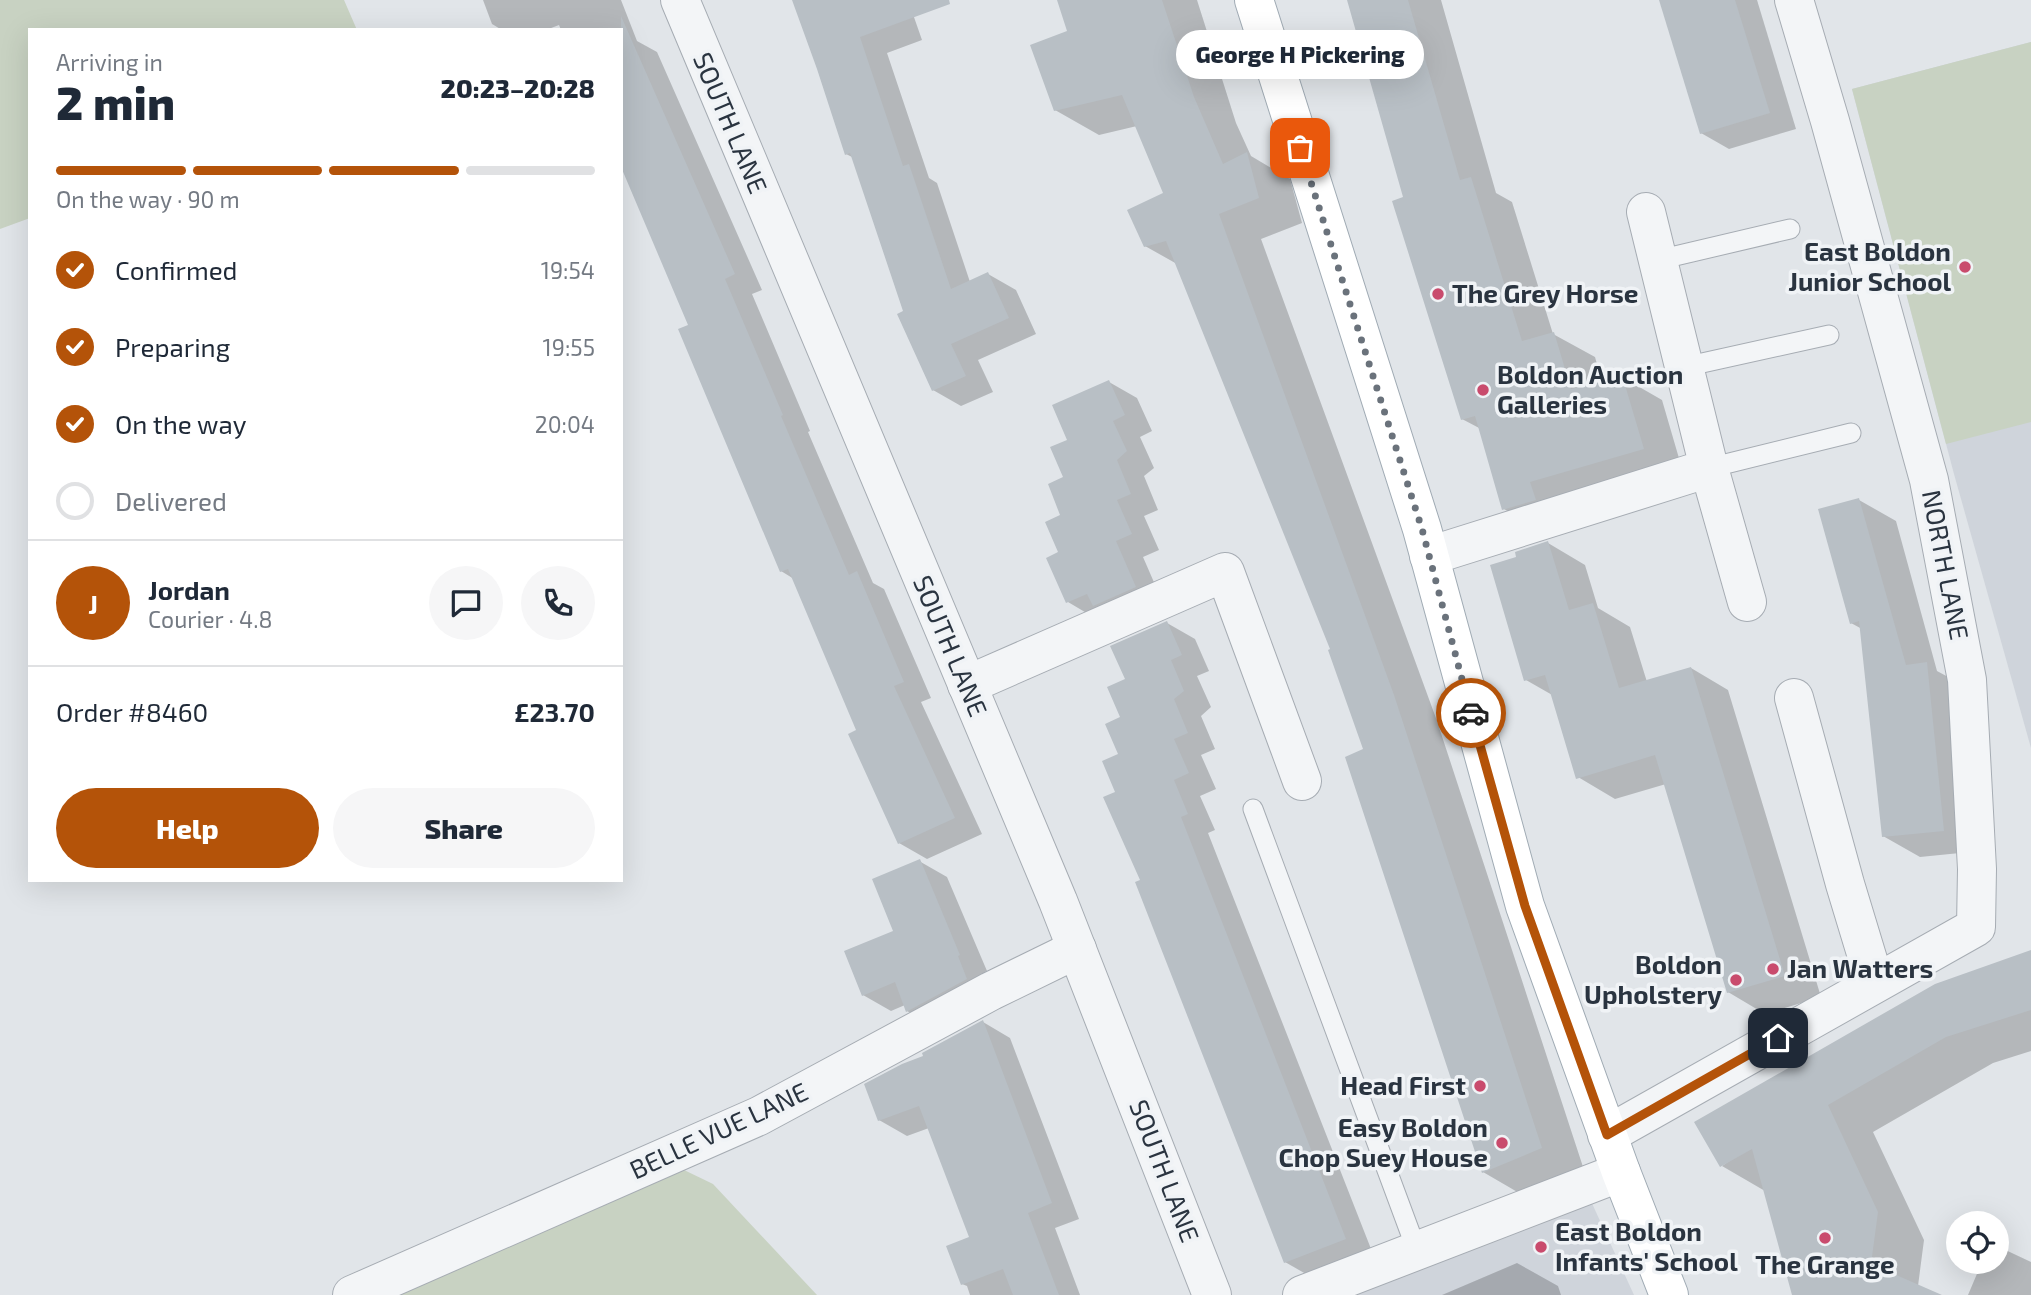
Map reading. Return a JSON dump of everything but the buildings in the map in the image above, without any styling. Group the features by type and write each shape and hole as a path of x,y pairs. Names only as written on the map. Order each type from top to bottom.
{"main road":[{"path":"1254,0 1429,556 1525,906 1607,1135 1670,1295"}],"street":[{"name":"SOUTH LANE","path":"680,0 1077,948 1212,1295"},
{"name":"NORTH LANE","path":"1794,0 1825,101 1929,480 1967,680 1977,869 1976,927 1875,983"},
{"path":"1646,212 1709,468 1747,602"},
{"path":"1429,556 1709,468"},
{"path":"967,685 1225,572 1302,781"},
{"path":"1607,1135 1875,983 1794,698"},
{"name":"BELLE VUE LANE","path":"352,1295 758,1116 1077,948"},
{"path":"1302,1295 1621,1172"}],"lane":[{"path":"1658,260 1790,229"},
{"path":"1684,367 1829,335"},
{"path":"1709,468 1851,433"},
{"path":"1253,809 1416,1251"}],"shaded area":[{"name":"East Boldon Junior School","path":"2031,42 2031,748 1954,474 1852,89"},
{"name":"East Boldon Infants' School","path":"1590,1199 1634,1295 1349,1295"}],"green space":[{"path":"0,0 344,0 356,28 28,28 28,219 0,229"},
{"name":"East Boldon Junior School","path":"2031,42 2031,422 1946,444 1852,89"},
{"path":"682,1169 713,1184 817,1295 383,1295"}],"way so far":[{"path":"1300,148 1422,529 1471,713"}],"place":[{"name":"George H Pickering","path":"1300,148"},
{"name":"East Boldon Junior School","path":"1965,267"},
{"name":"The Grey Horse","path":"1438,294"},
{"name":"Boldon Auction Galleries","path":"1483,390"},
{"name":"Jan Watters","path":"1773,969"},
{"name":"Boldon Upholstery","path":"1736,980"},
{"name":"Head First","path":"1480,1086"},
{"name":"Easy Boldon Chop Suey House","path":"1502,1143"},
{"name":"The Grange","path":"1825,1238"},
{"name":"East Boldon Infants' School","path":"1541,1247"}],"route":[{"path":"1471,713 1525,906 1607,1135 1778,1038"}]}
